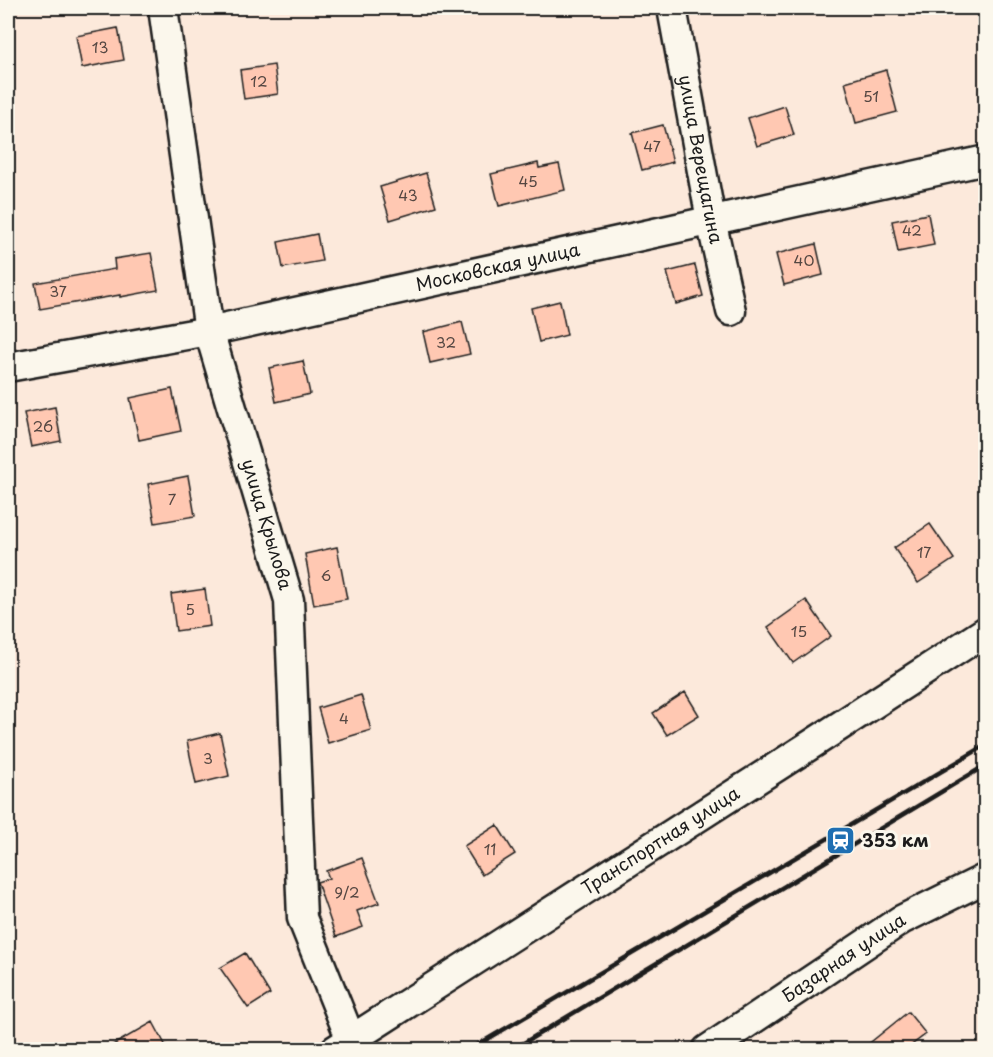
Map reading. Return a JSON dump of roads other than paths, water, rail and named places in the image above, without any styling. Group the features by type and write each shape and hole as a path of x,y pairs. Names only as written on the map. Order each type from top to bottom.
{"street":[{"name":"улица Крылова","path":"163,8 209,331 289,600 302,918 343,1045"},
{"name":"улица Верещагина","path":"672,8 711,220 731,311"},
{"name":"Московская улица","path":"8,367 209,331 986,160"},
{"name":"Транспортная улица","path":"343,1045 986,631"},
{"name":"Базарная улица","path":"707,1050 901,920 986,878"}],"railway":[{"path":"469,1050 986,745"},
{"path":"512,1050 986,765"}],"place":[{"name":"353 км","path":"841,841"}]}
